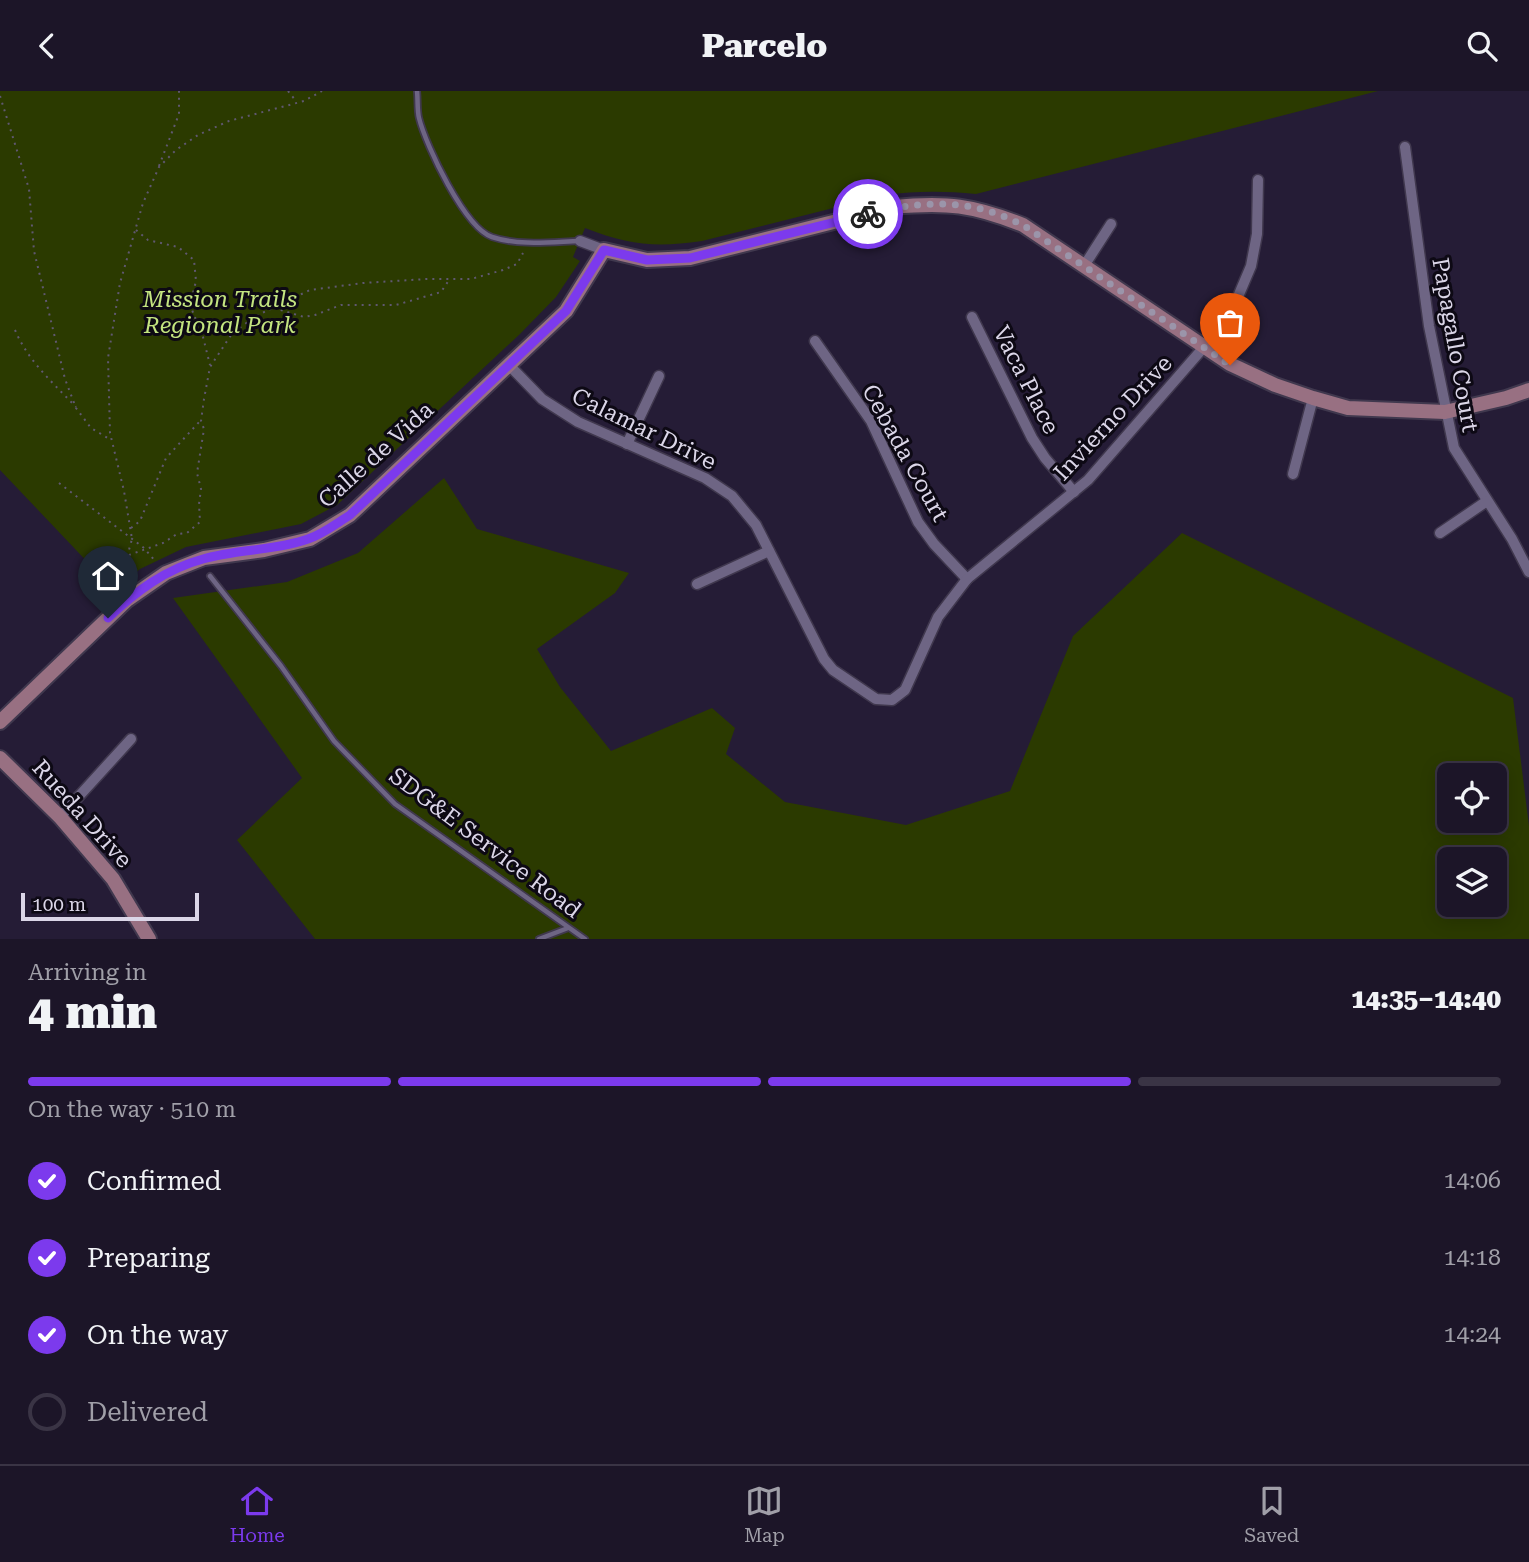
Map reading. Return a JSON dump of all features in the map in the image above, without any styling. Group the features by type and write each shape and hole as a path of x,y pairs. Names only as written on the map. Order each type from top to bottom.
{"street":[{"name":"Papagallo Court","path":"1405,147 1429,326 1454,448 1512,539 1529,572"},
{"name":"Invierno Drive","path":"876,699 892,700 905,690 938,617 967,579 1088,479 1204,347 1237,299 1251,266 1257,234 1258,180"},
{"path":"580,241 604,250 647,260 690,258 893,208 923,205 967,206 1023,225 1241,370 1312,398 1348,408 1445,412 1529,390"},
{"path":"1084,266 1111,224"},
{"name":"Calle de Vida","path":"0,722 127,600 166,573 204,558 310,539 350,515 566,311 604,250"},
{"name":"Vaca Place","path":"972,317 1032,438 1074,492"},
{"name":"Cebada Court","path":"816,341 872,421 918,522 934,544 967,579"},
{"name":"Calamar Drive","path":"509,365 542,399 578,422 705,478 732,496 756,525 824,659 833,670 876,699"},
{"path":"627,444 659,376"},
{"path":"1293,474 1312,398"},
{"path":"1440,533 1487,501"},
{"path":"697,585 769,551"},
{"path":"60,817 131,739"},
{"name":"Rueda Drive","path":"0,758 60,817 113,879 149,939"}],"lane":[{"path":"417,91 419,118 439,167 466,216 490,236 527,242 580,241"},
{"name":"SDG&E Service Road","path":"210,576 248,621 334,741 395,804 585,939"},
{"path":"539,939 569,927"}],"path":[{"path":"123,583 121,579 132,539 112,441 108,358 120,283 143,203 178,114 179,91"},
{"path":"288,91 298,102"},
{"path":"159,167 176,150 198,135 229,121 298,102 322,91"},
{"path":"0,96 29,189 34,251 65,379 76,408"},
{"path":"129,555 163,543 177,534 187,533 200,522 201,489 197,473 204,429 201,421 210,367 204,337 190,305 195,281 194,260 178,247 148,240 135,230"},
{"path":"210,367 233,331 273,307 310,290 363,283 471,279 517,264 527,242"},
{"path":"273,307 304,317 341,305 396,305 441,292 450,279"},
{"path":"15,330 21,345 32,360 91,428 112,441"},
{"path":"131,528 140,521 166,458 201,421"},
{"path":"59,483 144,548 166,573"}],"green space":[{"name":"Mission Trails Regional Park","path":"0,91 1378,91 976,194 930,192 885,195 685,243 642,244 585,228 573,257 580,261 556,297 337,505 301,524 186,547 140,569 115,591 0,470"},
{"path":"444,478 477,529 629,573 615,593 537,649 560,687 611,751 712,708 735,728 726,754 785,802 906,825 1010,791 1073,636 1182,533 1513,698 1529,826 1529,939 315,939 237,840 302,778 173,598 287,582 358,553"}],"way so far":[{"path":"868,214 923,205 967,206 1023,225 1230,365"}],"route":[{"path":"108,618 143,587 166,573 204,558 310,539 350,515 566,311 604,250 647,260 690,258 868,214"}]}
